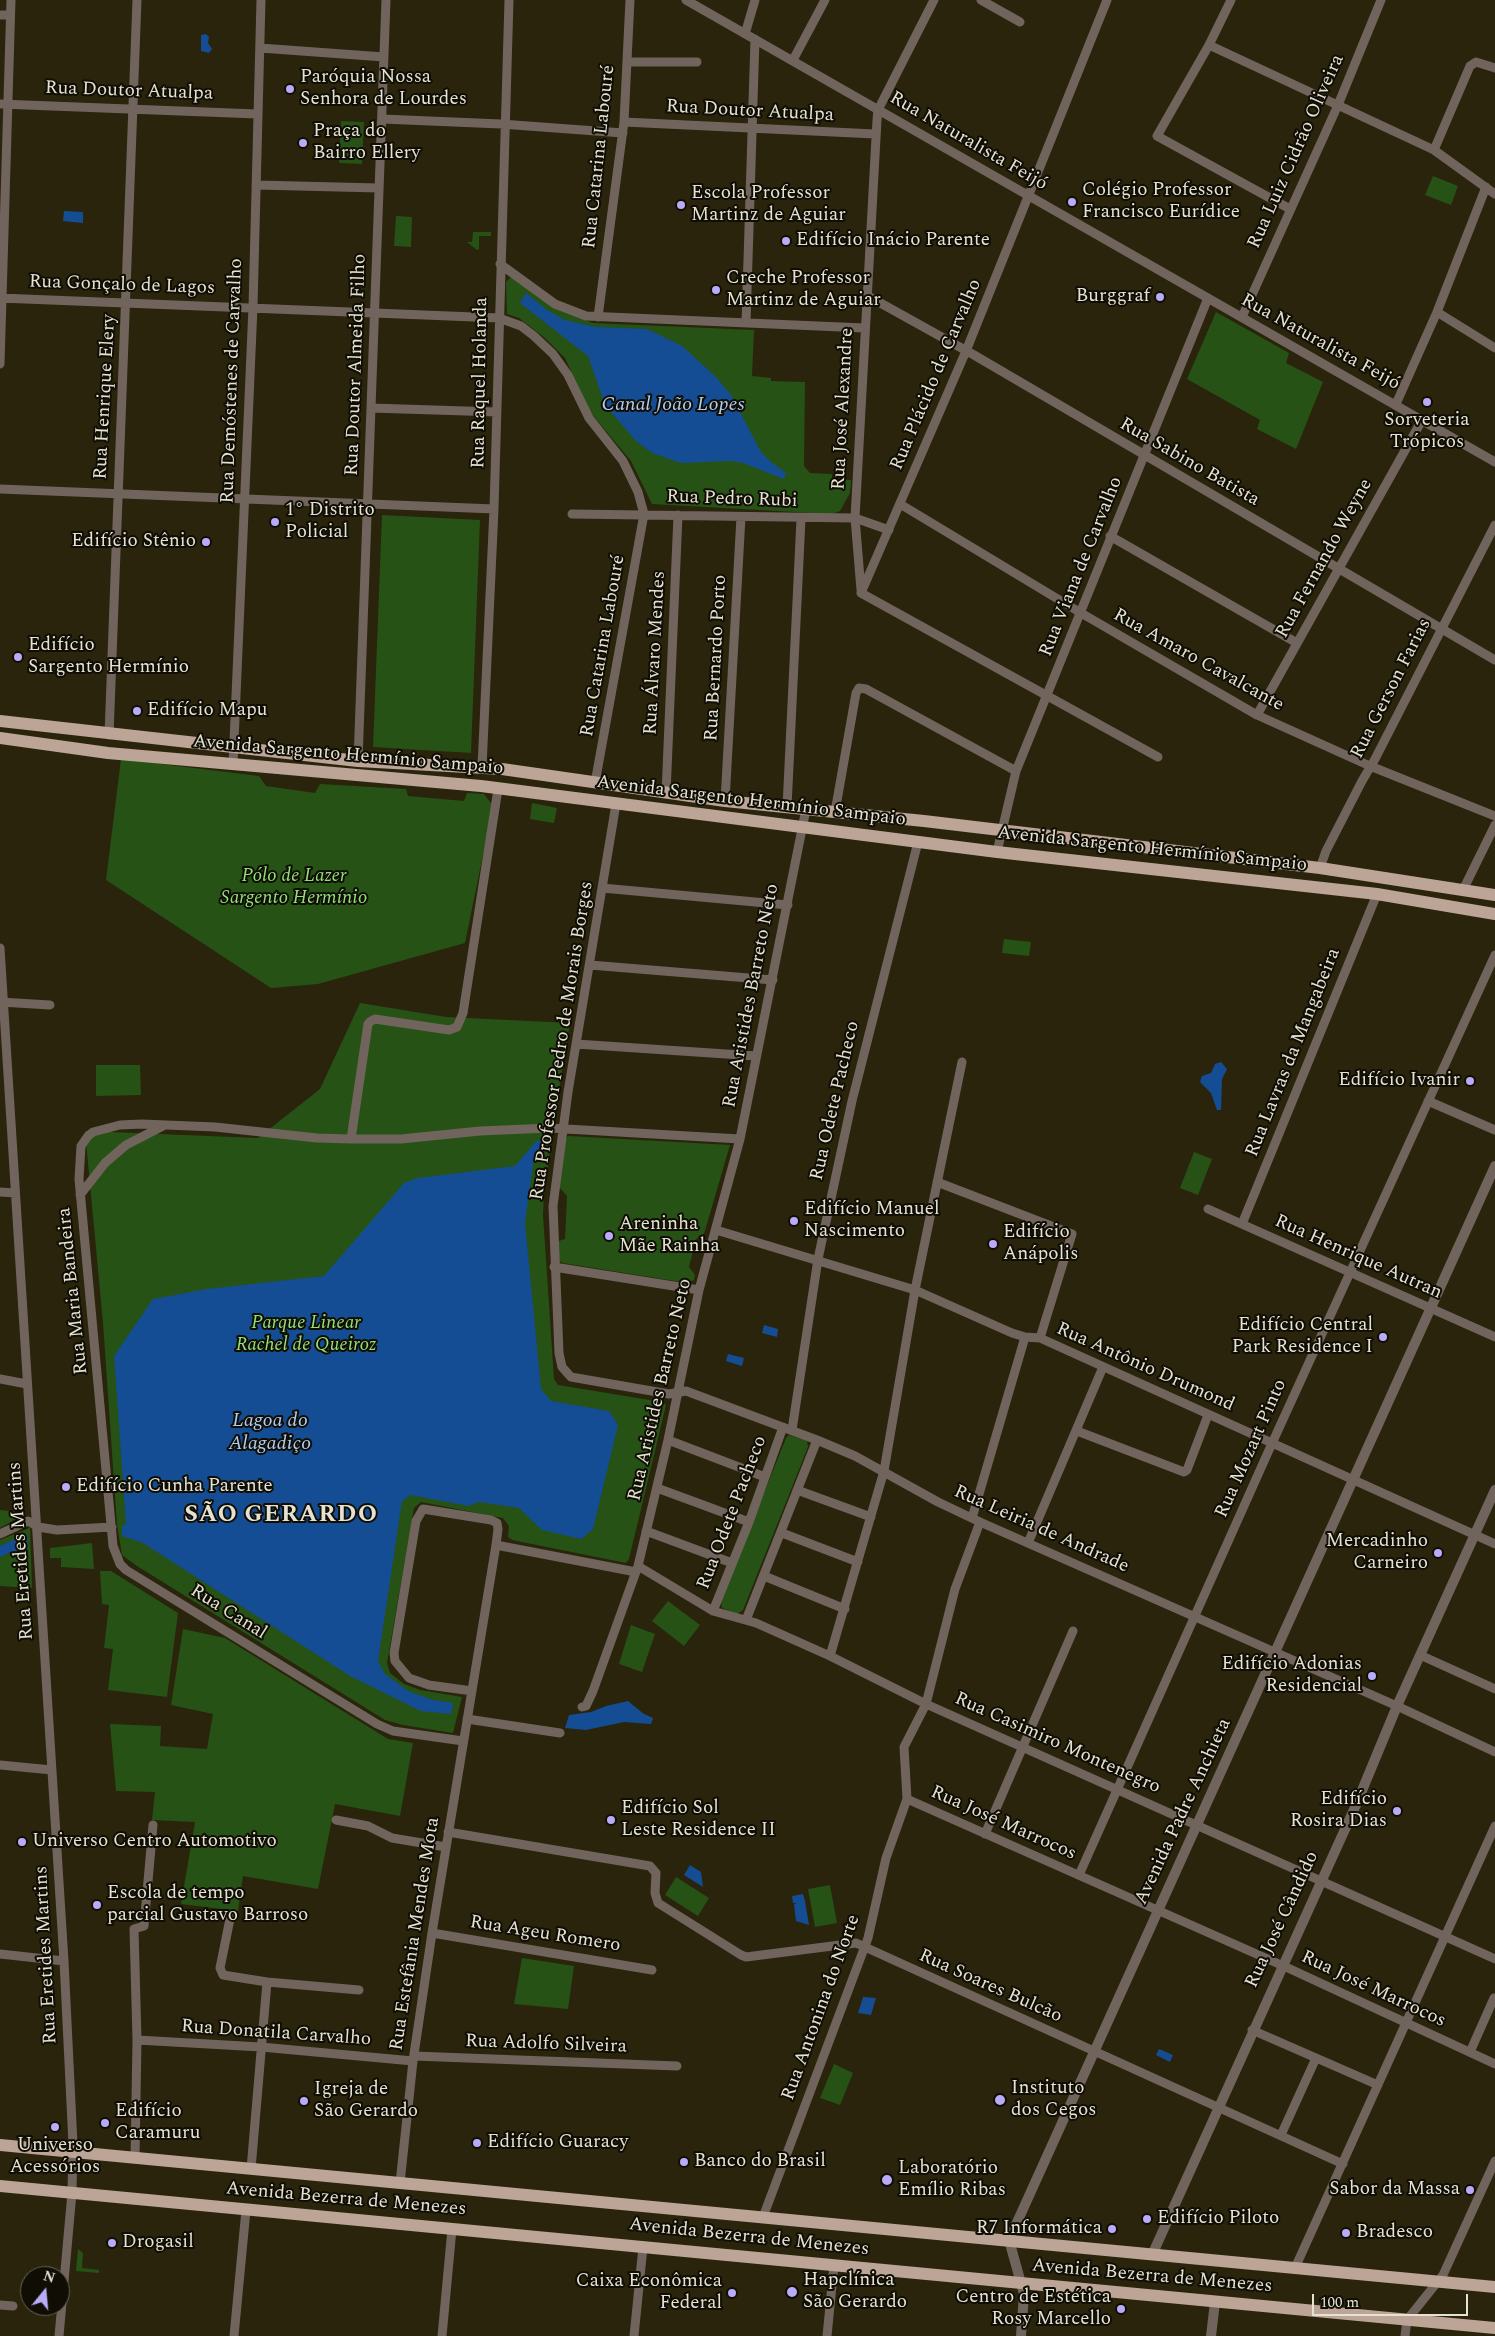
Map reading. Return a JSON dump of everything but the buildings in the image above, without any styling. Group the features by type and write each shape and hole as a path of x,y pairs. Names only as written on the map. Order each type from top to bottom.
{"main road":[{"name":"Avenida Sargento Hermínio Sampaio","path":"0,721 109,735 358,761 482,768 725,801 1320,868 1495,896"},
{"name":"Avenida Sargento Hermínio Sampaio","path":"0,738 108,753 498,788 997,852 1377,894 1495,914"},
{"name":"Avenida Bezerra de Menezes","path":"0,2145 1495,2286"},
{"name":"Avenida Bezerra de Menezes","path":"0,2186 1495,2328"}],"street":[{"path":"0,364 4,104 11,0"},
{"name":"Rua Henrique Elery","path":"109,735 127,303 137,0"},
{"name":"Rua Demóstenes de Carvalho","path":"233,764 253,307 261,0"},
{"name":"Rua Doutor Almeida Filho","path":"358,761 386,0"},
{"name":"Rua Raquel Holanda","path":"482,768 494,509 509,0"},
{"name":"Rua Catarina Labouré","path":"598,317 623,133 630,0"},
{"name":"Rua Naturalista Feijó","path":"686,0 1495,462"},
{"path":"745,34 755,0"},
{"path":"793,60 825,0"},
{"name":"Rua José Alexandre","path":"861,593 855,518 875,134 878,110 934,0"},
{"path":"981,0 1020,22"},
{"name":"Rua Plácido de Carvalho","path":"861,593 966,351 1107,0"},
{"path":"1232,0 1209,45 1157,136 1290,209"},
{"name":"Rua Luiz Cidrão Oliveira","path":"1242,317 1338,105 1381,0"},
{"path":"0,15 10,15"},
{"path":"746,323 755,39"},
{"path":"1209,45 1434,150 1495,194"},
{"path":"260,48 384,57"},
{"path":"627,62 697,62"},
{"path":"1434,150 1470,66 1476,62 1495,68"},
{"name":"Rua Doutor Atualpa","path":"4,104 258,114"},
{"path":"382,119 505,124 623,133"},
{"name":"Rua Doutor Atualpa","path":"624,122 875,134"},
{"path":"256,185 379,188"},
{"path":"1396,404 1437,312 1486,187"},
{"path":"500,264 555,304 578,314 598,317 864,328"},
{"name":"Rua Sabino Batista","path":"866,295 966,351 1495,660"},
{"name":"Rua Gonçalo de Lagos","path":"1,298 374,311 499,318 521,326 553,354 568,375 589,418 623,461 638,492 644,514"},
{"name":"Rua Viana de Carvalho","path":"997,852 1016,771 1208,298"},
{"path":"1437,312 1495,348"},
{"path":"371,408 497,412"},
{"name":"Rua Fernando Weyne","path":"1258,715 1337,569 1422,420"},
{"path":"0,489 494,509"},
{"name":"Rua Amaro Cavalcante","path":"900,504 1081,613 1258,715 1370,766 1495,816"},
{"name":"Rua Pedro Rubi","path":"572,514 644,514 801,519 855,518 889,530"},
{"name":"Rua Catarina Labouré","path":"596,783 644,514"},
{"name":"Rua Álvaro Mendes","path":"666,793 678,515"},
{"name":"Rua Bernardo Porto","path":"725,801 740,517"},
{"path":"787,807 801,519"},
{"name":"Rua Gerson Farias","path":"1320,868 1326,851 1495,525"},
{"path":"1110,536 1297,643"},
{"path":"861,593 1158,757"},
{"path":"835,812 858,689 866,689 1016,771"},
{"path":"351,1139 368,1024 375,1019 449,1030 457,1027 462,1012 498,788"},
{"name":"Rua Professor Pedro de Morais Borges","path":"566,1372 559,1353 553,1206 562,1128 616,804"},
{"name":"Rua Aristides Barreto Neto","path":"582,1707 586,1706 593,1691 637,1570 668,1440 700,1290 740,1139 806,809"},
{"path":"1463,890 1495,825"},
{"name":"Rua Odete Pacheco","path":"713,1611 765,1477 787,1428 818,1259 856,1085 918,842"},
{"path":"602,888 788,905"},
{"name":"Rua Lavras da Mangabeira","path":"1242,1224 1377,894"},
{"name":"Rua Eretides Martins","path":"0,948 1,1002 38,1527 64,1961 73,2152 72,2193 59,2336"},
{"name":"Rua Mozart Pinto","path":"1079,1875 1272,1443 1495,955"},
{"path":"590,965 773,980"},
{"path":"1,1002 50,1005"},
{"path":"576,1044 756,1056"},
{"path":"830,1656 884,1471 915,1290 962,1062"},
{"path":"1428,1101 1495,1130"},
{"path":"80,1196 105,1163 126,1145 168,1124"},
{"name":"Rua Maria Bandeira","path":"112,1526 80,1196 79,1156 88,1136 120,1125 168,1124 351,1139 400,1139 480,1131 562,1128 740,1139"},
{"name":"Avenida Padre Anchieta","path":"1009,2240 1495,1166"},
{"path":"937,1182 1072,1234 1040,1338"},
{"path":"0,1192 15,1193"},
{"name":"Rua Henrique Autran","path":"1208,1209 1495,1337"},
{"name":"Rua Antônio Drumond","path":"716,1230 818,1259 915,1290 1025,1337 1040,1338 1495,1544"},
{"path":"554,1267 700,1290"},
{"name":"Rua Antonina do Norte","path":"762,2217 865,1947 886,1858 907,1799 904,1747 926,1704 955,1590 976,1520 1025,1337"},
{"path":"1028,1543 1103,1368"},
{"name":"Rua Leiria de Andrade","path":"566,1372 575,1379 669,1394 686,1391 716,1400 817,1440 884,1471 938,1502 976,1520 1397,1706 1495,1752"},
{"path":"0,1380 27,1384"},
{"path":"1077,1431 1184,1472 1187,1470 1208,1415"},
{"path":"668,1440 765,1477"},
{"path":"746,1620 782,1533 817,1440"},
{"path":"656,1488 749,1522"},
{"path":"797,1490 871,1517"},
{"name":"Rua José Cândido","path":"1152,2255 1252,2030 1356,1805 1397,1706 1495,1490"},
{"name":"Rua Estefânia Mendes Mota","path":"400,2183 414,2058 432,1933 448,1832 464,1740 496,1545 498,1528 495,1522 428,1508 423,1509 419,1513 394,1653 395,1661 410,1678 429,1685 472,1691"},
{"path":"0,1534 28,1522 38,1527 57,1530 112,1526"},
{"name":"Rua Canal","path":"112,1526 116,1556 126,1570 369,1720 393,1731 464,1740"},
{"path":"646,1531 732,1563"},
{"path":"782,1533 858,1562"},
{"path":"496,1545 637,1570"},
{"name":"Rua Casimiro Montenegro","path":"637,1570 713,1611 746,1620 830,1656 926,1704 1495,1959"},
{"path":"764,1576 845,1608"},
{"path":"985,1834 1073,1631"},
{"path":"1420,1655 1495,1690"},
{"path":"467,1719 560,1733"},
{"path":"0,1765 52,1770"},
{"name":"Rua José Marrocos","path":"907,1799 1282,1966 1495,2064"},
{"path":"336,1820 368,1826 392,1838 446,1847"},
{"path":"135,2158 136,2040 134,1929 144,1926 153,1825"},
{"path":"1295,2268 1495,1826"},
{"name":"Rua Soares Bulcão","path":"448,1832 650,1866 656,1873 655,1894 658,1903 741,1955 746,1957 856,1943 1343,2164"},
{"path":"231,1914 221,1972 227,1976 267,1982 359,1990"},
{"name":"Rua Ageu Romero","path":"432,1933 652,1970"},
{"path":"0,1954 64,1961"},
{"path":"251,2169 267,1982"},
{"path":"1470,2052 1494,1998"},
{"path":"1252,2030 1378,2085"},
{"name":"Rua Donatila Carvalho","path":"136,2040 414,2058"},
{"name":"Rua Adolfo Silveira","path":"414,2058 677,2066"},
{"path":"1281,2135 1316,2058"},
{"path":"1406,2336 1407,2320 1443,2275 1495,2161"},
{"path":"234,2336 246,2210"},
{"path":"442,2336 452,2229"},
{"path":"1009,2240 1024,2294 1021,2336"},
{"path":"634,2336 643,2247"},
{"path":"827,2336 834,2265"},
{"path":"1211,2336 1215,2302"},
{"path":"0,2305 13,2306"}],"green space":[{"path":"341,121 364,122 362,164 339,163"},
{"path":"1433,176 1458,186 1451,205 1425,195"},
{"path":"396,216 412,217 411,247 394,246"},
{"path":"473,232 491,232 491,236 479,236 479,249 477,250 467,242 472,242"},
{"path":"511,277 554,308 593,323 754,330 752,376 771,378 771,381 805,382 804,466 810,473 832,474 832,479 851,480 850,493 840,511 832,514 652,504 631,461 590,412 565,358 545,338 519,318 507,314 506,282"},
{"path":"1216,312 1289,353 1286,363 1323,382 1296,449 1257,429 1260,420 1187,379"},
{"path":"382,515 480,520 471,753 373,747"},
{"name":"Pólo de Lazer Sargento Hermínio","path":"121,759 259,776 266,786 315,793 320,784 406,789 408,796 464,801 467,793 484,794 493,806 465,943 318,984 271,988 106,880"},
{"path":"532,803 557,808 554,823 530,819"},
{"path":"1004,939 1031,942 1029,956 1002,953"},
{"name":"Parque Linear Rachel de Queiroz","path":"360,1003 446,1017 570,1023 552,1133 543,1215 554,1379 558,1385 662,1402 666,1405 629,1559 626,1563 512,1540 508,1537 509,1526 503,1518 421,1502 414,1508 387,1663 390,1673 404,1684 420,1690 462,1697 453,1733 403,1725 385,1720 137,1566 122,1555 117,1524 103,1323 85,1131 258,1138 320,1089"},
{"path":"96,1065 140,1065 141,1095 96,1096"},
{"path":"568,1136 730,1145 704,1234 696,1239 689,1267 695,1275 694,1280 687,1283 559,1261 559,1241 565,1239 567,1196 559,1187 564,1140"},
{"path":"1194,1152 1212,1159 1198,1195 1180,1188"},
{"path":"789,1435 807,1441 808,1447 743,1610 737,1614 722,1608 721,1601 786,1438"},
{"path":"0,1510 26,1513 0,1528"},
{"path":"30,1528 32,1588 0,1586 0,1540"},
{"path":"92,1543 94,1569 61,1567 61,1558 50,1558 50,1548"},
{"path":"100,1571 111,1571 178,1613 167,1697 108,1690 113,1649 104,1648 109,1605 102,1604"},
{"path":"668,1601 700,1625 684,1646 652,1621"},
{"path":"631,1625 655,1634 642,1672 619,1664"},
{"path":"183,1629 225,1638 388,1739 413,1743 400,1816 335,1804 318,1889 243,1876 238,1911 181,1904 195,1822 152,1820 155,1792 116,1791 110,1724 161,1726 160,1746 207,1749 213,1714 171,1705"},
{"path":"676,1877 709,1898 698,1916 665,1895"},
{"path":"830,1885 837,1923 815,1927 808,1889"},
{"path":"522,1958 574,1966 568,2009 514,2004"},
{"path":"834,2064 853,2073 840,2105 820,2098"},
{"path":"78,2249 83,2253 82,2268 99,2270 99,2273 76,2271"}],"water":[{"path":"206,34 209,37 208,43 212,49 209,53 201,51 201,35"},
{"path":"64,211 83,212 83,223 63,221"},
{"name":"Canal João Lopes","path":"526,293 547,310 565,320 596,327 647,329 682,346 715,376 731,395 761,452 786,473 784,479 743,463 731,461 681,463 652,453 636,441 604,402 588,356 520,303"},
{"path":"1221,1062 1227,1069 1222,1079 1221,1110 1217,1110 1211,1093 1200,1082 1202,1076 1211,1073 1215,1064"},
{"name":"Lagoa do Alagadiço","path":"537,1140 543,1144 534,1157 525,1223 541,1389 551,1401 609,1411 618,1425 593,1529 581,1539 542,1530 519,1508 479,1502 469,1506 411,1495 402,1501 378,1661 385,1674 408,1691 433,1700 453,1703 451,1714 421,1711 350,1676 143,1543 122,1536 122,1526 126,1524 114,1356 153,1299 207,1289 324,1276 404,1183 418,1178 515,1166"},
{"path":"764,1325 778,1329 777,1337 762,1333"},
{"path":"728,1354 744,1358 742,1366 726,1361"},
{"path":"27,1534 28,1548 0,1557 0,1546"},
{"path":"628,1701 644,1714 653,1718 651,1724 624,1722 586,1730 565,1728 569,1715 591,1712"},
{"path":"690,1865 701,1872 703,1887 684,1875"},
{"path":"803,1894 809,1925 796,1921 794,1904 797,1903 793,1903 792,1896"},
{"path":"863,1997 876,1998 871,2015 858,2013"},
{"path":"1159,2049 1173,2055 1170,2062 1156,2055"}],"place":[{"name":"Paróquia Nossa Senhora de Lourdes","path":"290,89"},
{"name":"Praça do Bairro Ellery","path":"303,143"},
{"name":"Colégio Professor Francisco Eurídice","path":"1072,202"},
{"name":"Escola Professor Martinz de Aguiar","path":"681,205"},
{"name":"Edifício Inácio Parente","path":"786,241"},
{"name":"Creche Professor Martinz de Aguiar","path":"716,290"},
{"name":"Burggraf","path":"1160,297"},
{"name":"Sorveteria Trópicos","path":"1427,402"},
{"name":"1° Distrito Policial","path":"275,522"},
{"name":"Edifício Stênio","path":"206,542"},
{"name":"Edifício Sargento Hermínio","path":"18,657"},
{"name":"Edifício Mapu","path":"137,711"},
{"name":"Edifício Ivanir","path":"1470,1081"},
{"name":"Edifício Manuel Nascimento","path":"794,1221"},
{"name":"Areninha Mãe Rainha","path":"609,1236"},
{"name":"Edifício Anápolis","path":"993,1244"},
{"name":"Edifício Central Park Residence I","path":"1383,1337"},
{"name":"Edifício Cunha Parente","path":"66,1487"},
{"name":"Mercadinho Carneiro","path":"1438,1553"},
{"name":"Edifício Adonias Residencial","path":"1372,1676"},
{"name":"Edifício Rosira Dias","path":"1397,1811"},
{"name":"Edifício Sol Leste Residence II","path":"611,1820"},
{"name":"Universo Centro Automotivo","path":"22,1842"},
{"name":"Escola de tempo parcial Gustavo Barroso","path":"97,1905"},
{"name":"Instituto dos Cegos","path":"1000,2100"},
{"name":"Igreja de São Gerardo","path":"304,2101"},
{"name":"Edifício Caramuru","path":"105,2123"},
{"name":"Universo Acessórios","path":"55,2127"},
{"name":"Edifício Guaracy","path":"477,2143"},
{"name":"Banco do Brasil","path":"684,2162"},
{"name":"Laboratório Emílio Ribas","path":"887,2180"},
{"name":"Sabor da Massa","path":"1470,2190"},
{"name":"Edifício Piloto","path":"1147,2219"},
{"name":"R7 Informática","path":"1112,2229"},
{"name":"Bradesco","path":"1346,2233"},
{"name":"Drogasil","path":"112,2243"},
{"name":"Hapclínica São Gerardo","path":"792,2292"},
{"name":"Caixa Econômica Federal","path":"732,2293"},
{"name":"Centro de Estética Rosy Marcello","path":"1121,2309"}],"district":[{"name":"SÃO GERARDO","path":"281,1516"}]}
